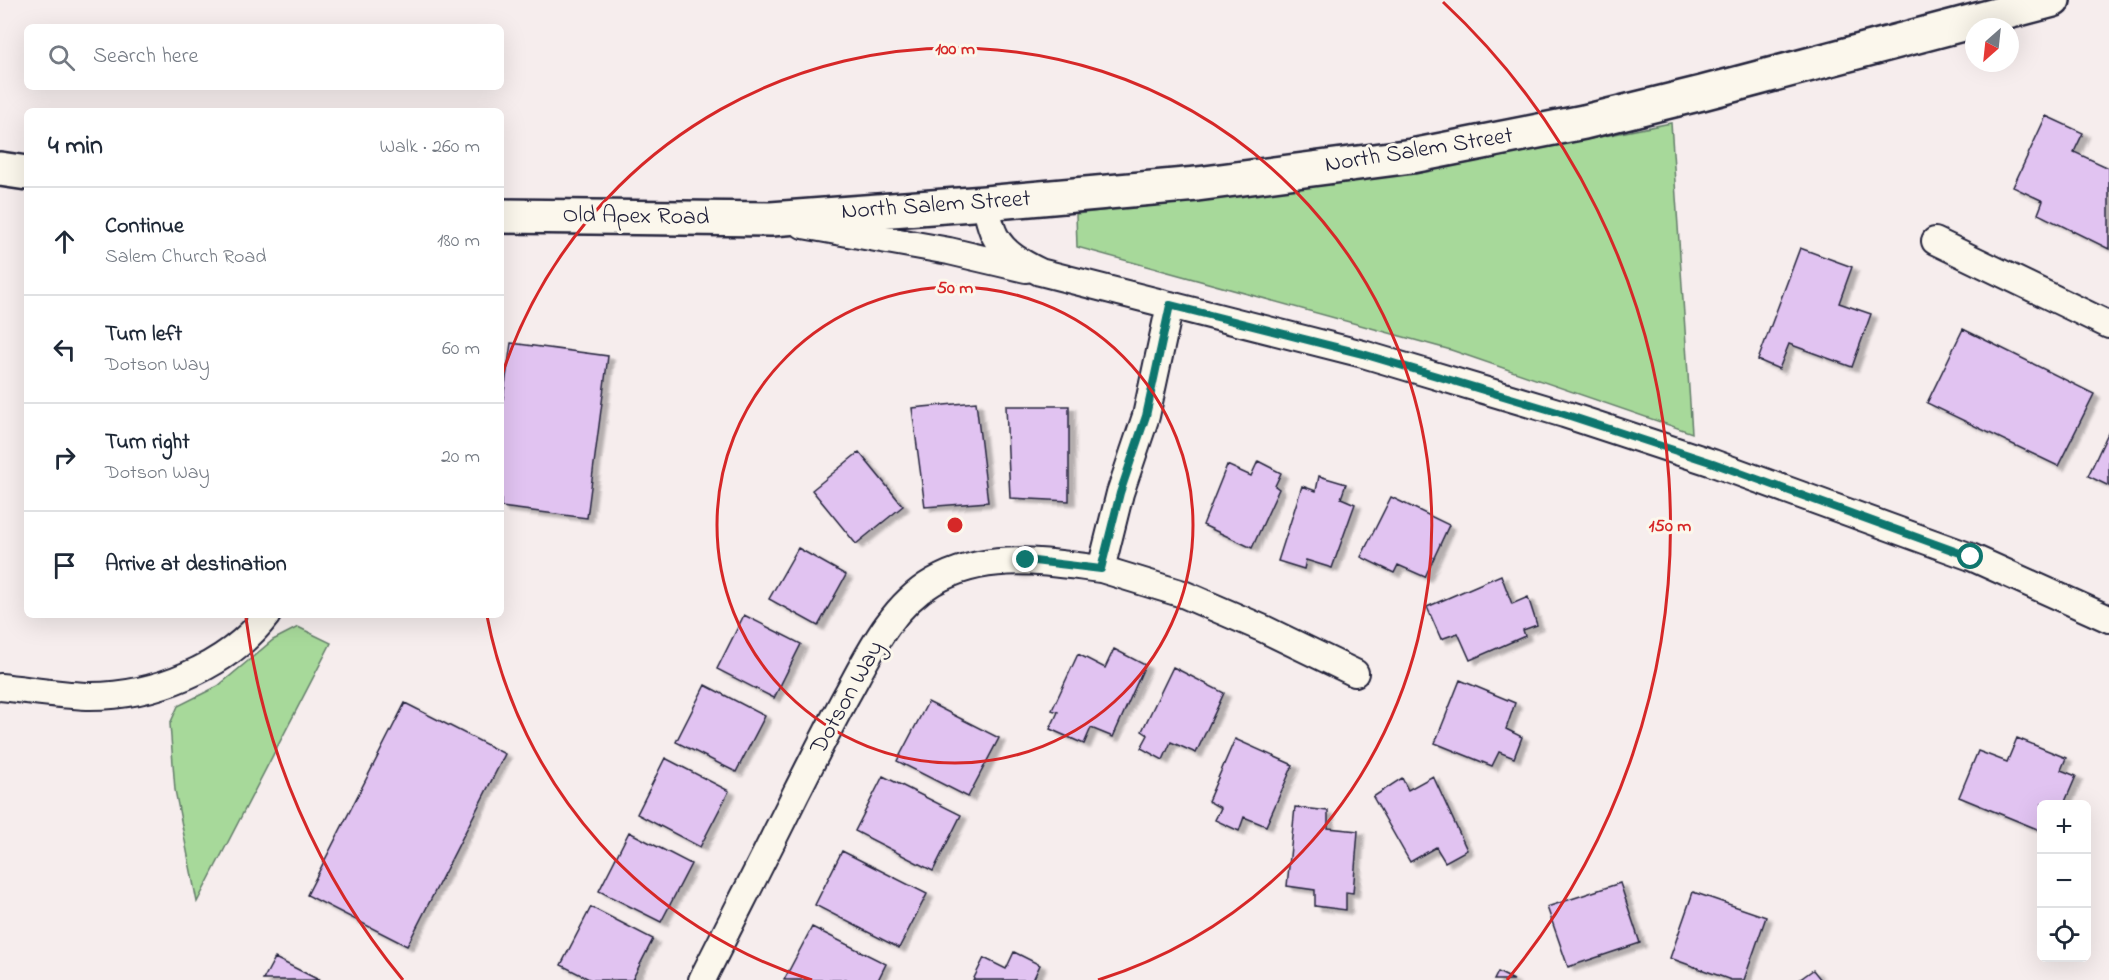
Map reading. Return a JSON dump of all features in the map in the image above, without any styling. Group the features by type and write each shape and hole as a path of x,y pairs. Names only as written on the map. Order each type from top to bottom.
{"main road":[{"name":"North Salem Street","path":"771,219 1197,184 1412,156 1584,122 2053,0"},
{"path":"0,169 24,172"},
{"name":"Old Apex Road","path":"504,216 771,219"}],"street":[{"path":"985,203 995,236 1004,248 1019,262 1040,272"},
{"path":"771,219 949,252 1040,272 1363,354 1564,414 1713,463 1971,557 2109,619"},
{"path":"1935,241 2109,325"},
{"path":"1101,569 1120,493 1146,416 1170,305"},
{"name":"Dotson Way","path":"702,980 833,720 868,656 897,612 931,583 967,568 998,561 1026,560 1101,569 1183,594 1355,673"},
{"path":"0,687 86,696 116,695 161,684 182,678 211,663 238,644 264,618"}],"green space":[{"path":"1671,123 1692,433 1451,350 1077,247 1076,214 1437,169"},
{"path":"298,627 331,643 197,902 175,790 170,724 178,706 218,686 273,640"}],"building":[{"path":"2046,116 2083,133 2074,152 2109,168 2109,249 2038,214 2043,201 2013,187"},
{"path":"1800,248 1852,267 1839,303 1871,314 1852,367 1789,344 1779,369 1758,360"},
{"path":"1963,329 2094,394 2058,466 1927,403"},
{"path":"511,343 608,356 587,518 504,507 504,392"},
{"path":"976,402 988,502 925,507 912,408"},
{"path":"1006,406 1069,406 1069,501 1010,498"},
{"path":"2109,431 2109,486 2088,476"},
{"path":"859,452 903,506 856,544 812,490"},
{"path":"1258,461 1281,473 1275,486 1279,489 1252,548 1203,525 1227,465 1251,476"},
{"path":"1319,476 1346,484 1341,498 1355,504 1332,568 1306,560 1304,569 1278,561 1302,486 1316,491"},
{"path":"1391,497 1449,525 1425,577 1398,565 1394,573 1361,557"},
{"path":"798,548 846,575 818,626 769,599"},
{"path":"1501,575 1512,604 1528,597 1537,625 1523,630 1525,636 1470,660 1458,633 1441,639 1427,607"},
{"path":"744,615 801,644 774,698 717,669"},
{"path":"1114,649 1145,665 1113,737 1091,728 1084,744 1050,729 1058,712 1052,710 1078,654 1105,668"},
{"path":"1173,667 1224,693 1196,753 1171,742 1163,760 1141,748 1148,735 1142,731"},
{"path":"1460,680 1515,703 1506,729 1522,737 1514,758 1499,752 1492,766 1435,743"},
{"path":"705,685 765,716 736,772 676,742"},
{"path":"928,702 999,738 968,797 897,761"},
{"path":"405,703 505,754 407,946 307,895"},
{"path":"2017,738 2066,758 2061,770 2076,776 2066,800 2037,800 2037,829 1959,797 1978,751 2007,762"},
{"path":"1235,739 1293,765 1266,826 1244,817 1239,831 1215,820 1221,808 1208,801"},
{"path":"665,758 729,791 700,847 637,814"},
{"path":"883,776 961,815 933,871 855,831"},
{"path":"1433,776 1467,850 1445,862 1436,847 1410,862 1373,797 1402,778 1408,790"},
{"path":"1295,807 1328,811 1328,828 1358,831 1353,893 1346,892 1346,910 1315,906 1315,890 1287,886"},
{"path":"629,832 691,864 661,922 599,891"},
{"path":"842,851 927,894 899,948 815,905"},
{"path":"1620,883 1640,943 1568,967 1547,907"},
{"path":"1693,892 1766,917 1744,980 1731,980 1670,958"},
{"path":"591,907 653,939 632,980 591,980 561,965"},
{"path":"812,927 886,964 878,980 784,980"},
{"path":"1014,952 1040,965 1033,980 973,980 984,958 1006,969"},
{"path":"275,958 319,980 263,980"},
{"path":"1813,970 1821,980 1799,980"},
{"path":"1498,972 1514,980 1494,980"}],"route":[{"path":"1026,560 1101,569 1120,493 1146,416 1170,305 1363,354 1564,414 1713,463 1971,557"}]}
